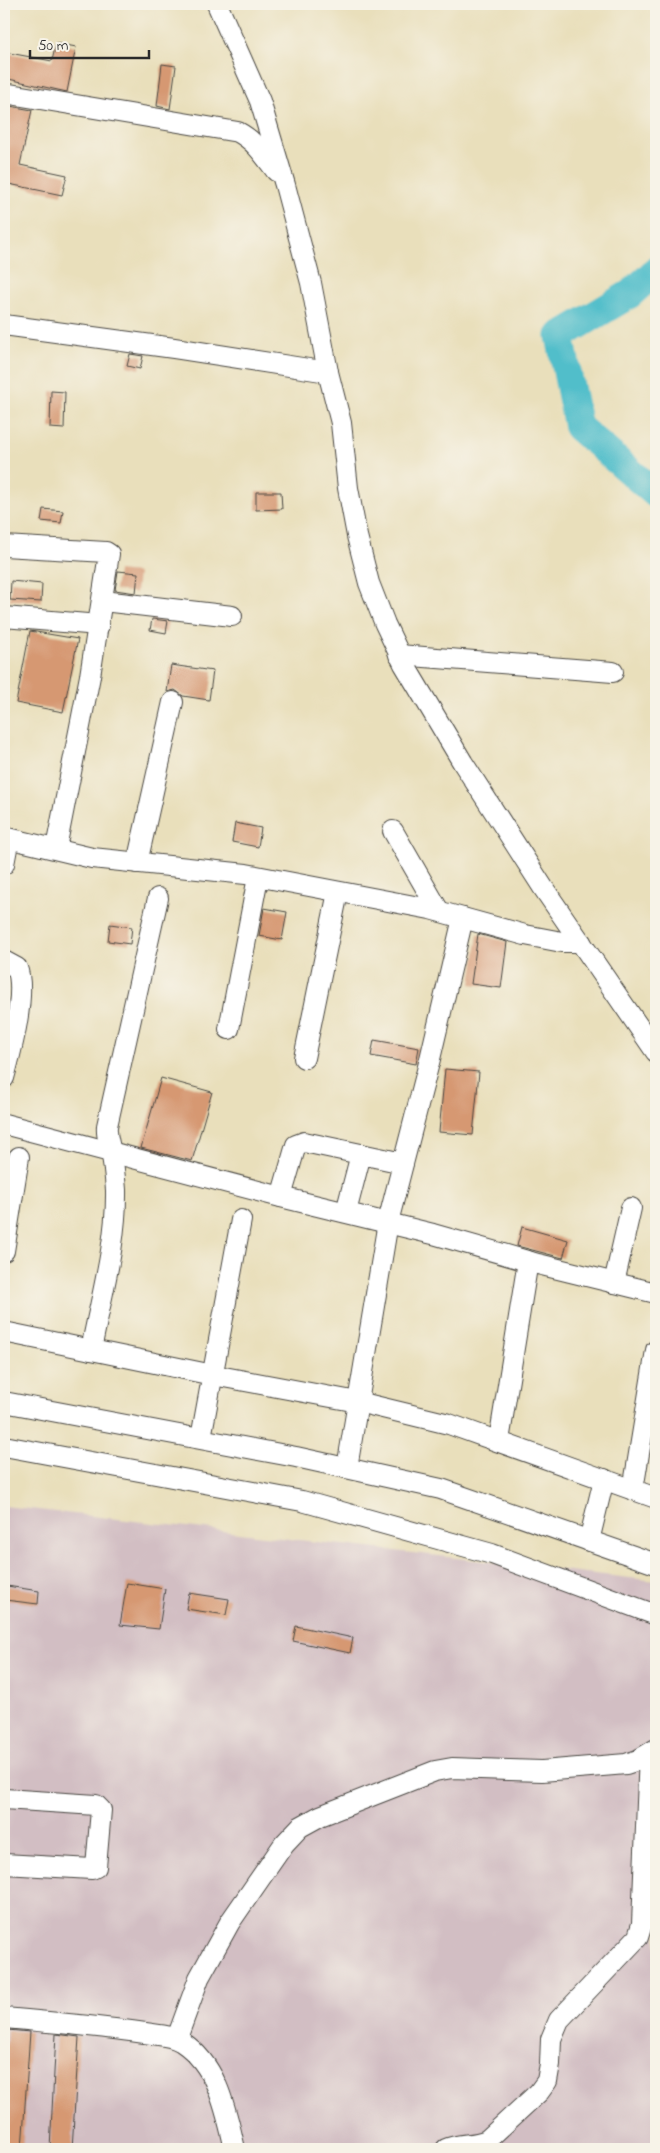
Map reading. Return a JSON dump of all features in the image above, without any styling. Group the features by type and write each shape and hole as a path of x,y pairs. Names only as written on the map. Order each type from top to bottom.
{"street":[{"path":"217,4 265,114 285,185 310,283 328,372 341,423 348,488 357,536 369,582 385,624 400,655 463,763 656,1052"},
{"path":"4,93 238,132 250,138 258,146 285,185"},
{"path":"4,325 174,348 328,372"},
{"path":"4,546 106,552 110,558 56,848"},
{"path":"103,601 232,616"},
{"path":"4,617 99,625"},
{"path":"400,655 612,672"},
{"path":"137,863 172,702"},
{"path":"393,831 439,911"},
{"path":"4,864 7,838 92,858 258,877 439,911 525,935 562,942 581,942"},
{"path":"229,1029 258,877"},
{"path":"304,1058 338,892"},
{"path":"91,1350 112,1246 115,1216 116,1189 111,1152 106,1137 107,1126 158,898"},
{"path":"347,1468 388,1222 463,918"},
{"path":"4,961 17,968 20,983 16,1027 4,1078"},
{"path":"4,1124 656,1293"},
{"path":"281,1197 296,1145 304,1142 404,1163"},
{"path":"346,1212 361,1154"},
{"path":"4,1251 19,1157"},
{"path":"614,1283 631,1208"},
{"path":"202,1438 241,1220"},
{"path":"499,1441 528,1261"},
{"path":"4,1332 213,1375 358,1402 449,1424 656,1498"},
{"path":"633,1490 656,1350"},
{"path":"4,1402 202,1438 441,1489 656,1564"},
{"path":"4,1446 302,1501 492,1554 656,1615"},
{"path":"589,1541 604,1479"},
{"path":"177,2038 199,1978 230,1922 284,1844 300,1827 320,1816 435,1771 452,1768 542,1771 626,1764 653,1752 650,1871 638,1937 559,2020 551,2039 547,2081 539,2092 486,2140 481,2143 454,2146 446,2149"},
{"path":"4,1799 96,1805 101,1810 96,1867 92,1869 4,1864"},
{"path":"4,2018 118,2029 177,2038 192,2049 212,2075 225,2106 235,2149"}],"shaded area":[{"path":"4,1506 656,1581 656,2149 4,2149"}],"building":[{"path":"56,43 76,47 67,92 4,78 4,52 52,61"},
{"path":"162,64 176,66 170,109 157,106"},
{"path":"4,105 32,110 20,165 67,175 62,195 4,183"},
{"path":"130,354 143,356 140,369 127,366"},
{"path":"51,391 65,392 64,429 50,428"},
{"path":"256,492 281,492 282,509 256,510"},
{"path":"43,509 63,511 61,523 41,521"},
{"path":"118,571 138,573 136,593 115,590"},
{"path":"11,581 42,584 41,602 10,600"},
{"path":"152,619 168,621 166,633 150,630"},
{"path":"30,631 78,639 63,712 16,703"},
{"path":"171,665 213,671 209,700 183,696 175,690 167,692"},
{"path":"235,823 261,828 258,847 232,842"},
{"path":"264,908 287,912 282,940 259,936"},
{"path":"110,924 132,927 130,944 108,941"},
{"path":"478,934 507,942 501,988 471,984"},
{"path":"374,1040 419,1048 416,1064 371,1056"},
{"path":"445,1069 479,1072 473,1135 439,1132"},
{"path":"161,1078 212,1092 192,1161 141,1148"},
{"path":"522,1227 568,1240 563,1258 517,1246"},
{"path":"127,1583 165,1589 159,1629 120,1625"},
{"path":"7,1586 39,1591 38,1604 5,1600"},
{"path":"189,1593 229,1599 226,1615 186,1609"},
{"path":"296,1626 353,1638 350,1653 293,1641"},
{"path":"7,2030 30,2032 22,2149 4,2149 4,2077"},
{"path":"56,2034 79,2037 72,2149 50,2149"}],"waterway":[{"path":"656,271 630,294 560,336 578,427 656,494"}]}
